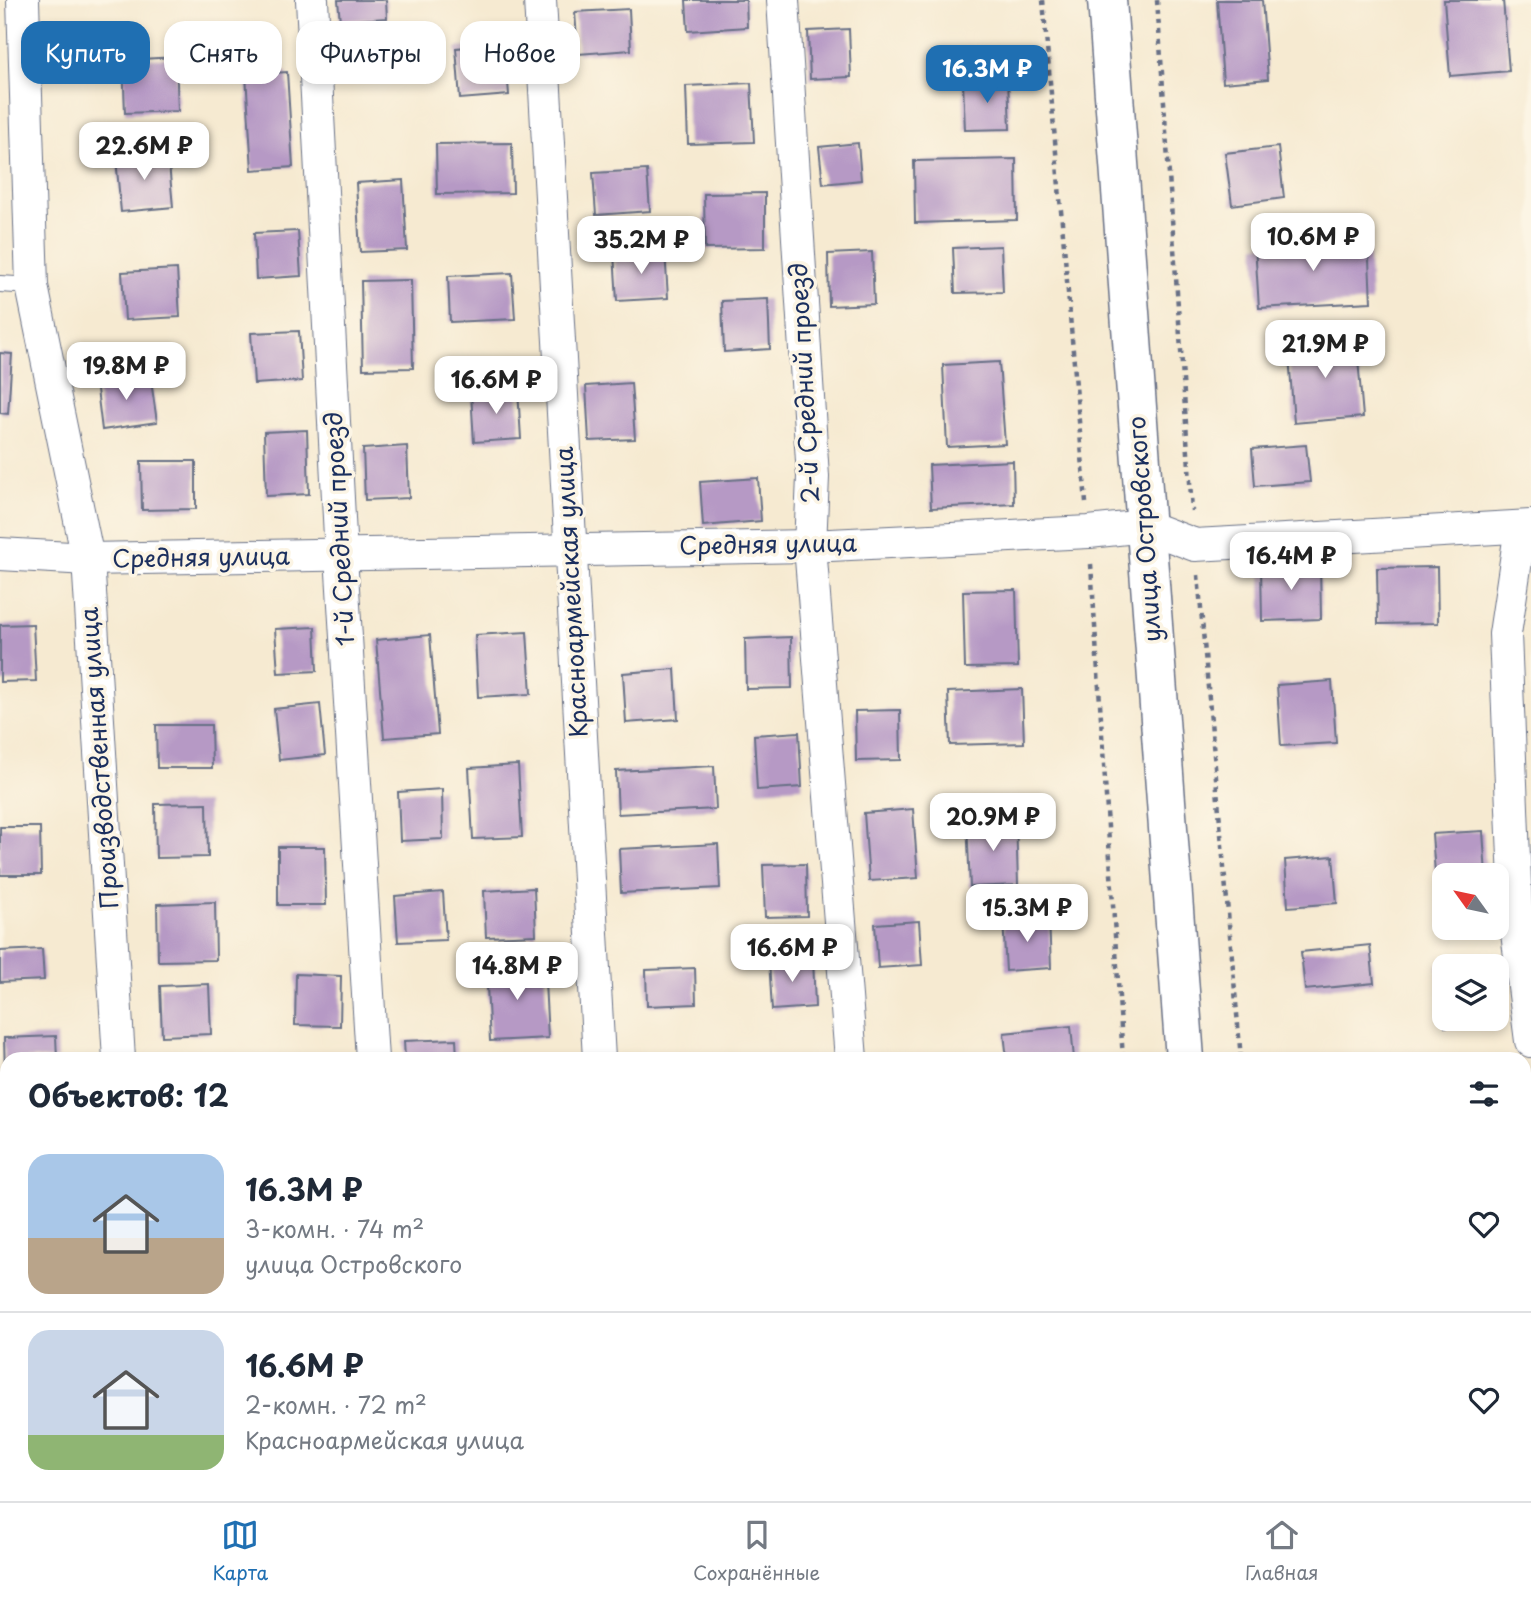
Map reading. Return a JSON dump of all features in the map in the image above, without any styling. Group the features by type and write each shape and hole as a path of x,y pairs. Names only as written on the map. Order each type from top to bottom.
{"street":[{"name":"Производственная улица","path":"23,0 32,286 88,559 119,1052"},
{"name":"1-й Средний проезд","path":"312,0 341,556 372,1052"},
{"name":"Красноармейская улица","path":"540,0 599,1052"},
{"name":"2-й Средний проезд","path":"783,0 813,477 810,546 850,1052"},
{"name":"улица Островского","path":"1107,0 1184,1052"},
{"name":"Средняя улица","path":"0,554 88,559 810,546 1089,532 1145,526 1195,545 1526,527"},
{"path":"1526,527 1505,634 1517,933 1531,1041"}],"lane":[{"path":"0,284 32,286"}],"building":[{"path":"338,0 386,0 387,18 340,21"},
{"path":"686,0 746,0 747,27 688,31"},
{"path":"1217,0 1262,0 1268,79 1223,83"},
{"path":"1444,0 1503,0 1509,71 1450,76"},
{"path":"629,9 631,50 580,54 580,21 576,21 575,12"},
{"path":"849,29 851,77 810,79 808,31"},
{"path":"456,48 460,48 460,84 508,84 509,95 460,99"},
{"path":"150,58 164,58 164,84 177,84 178,111 125,113 124,84 150,84"},
{"path":"282,72 287,72 293,167 252,170 247,84 282,84"},
{"path":"1008,80 1010,129 965,130 963,83"},
{"path":"751,83 754,142 688,144 686,86"},
{"path":"512,143 513,193 437,194 436,144"},
{"path":"858,143 861,180 823,184 819,147"},
{"path":"1278,147 1284,198 1232,205 1225,153"},
{"path":"168,153 173,207 121,212 116,158"},
{"path":"1016,159 1017,220 915,223 914,161"},
{"path":"647,170 650,211 596,215 593,173"},
{"path":"403,180 407,250 360,252 356,183"},
{"path":"765,193 765,248 705,249 704,194"},
{"path":"298,231 301,276 256,279 254,233"},
{"path":"1368,239 1371,302 1259,308 1255,245"},
{"path":"1001,246 1003,292 955,293 953,248"},
{"path":"665,250 668,298 617,301 614,253"},
{"path":"872,252 874,304 829,306 828,254"},
{"path":"177,269 180,317 125,320 122,272"},
{"path":"512,273 515,319 450,322 448,276"},
{"path":"411,280 413,368 363,369 361,281"},
{"path":"768,299 770,349 724,352 722,301"},
{"path":"299,331 302,381 254,384 251,333"},
{"path":"1356,336 1363,417 1294,423 1288,342"},
{"path":"0,353 12,354 8,414 0,413"},
{"path":"999,362 1005,444 947,447 943,365"},
{"path":"150,374 157,422 102,430 96,381"},
{"path":"631,383 635,439 589,441 586,386"},
{"path":"518,390 521,439 474,442 471,393"},
{"path":"307,430 309,494 266,496 264,432"},
{"path":"1306,445 1310,482 1255,486 1252,449"},
{"path":"407,446 409,498 365,500 363,449"},
{"path":"141,461 196,461 196,509 142,510"},
{"path":"1013,461 1014,504 931,508 929,465"},
{"path":"758,478 761,521 703,526 700,482"},
{"path":"1320,563 1321,619 1262,621 1261,565"},
{"path":"1437,567 1438,623 1378,624 1377,568"},
{"path":"1016,590 1018,667 965,668 963,591"},
{"path":"33,624 36,681 0,682 0,625"},
{"path":"315,627 317,671 278,673 275,629"},
{"path":"527,632 531,694 478,697 475,635"},
{"path":"430,635 438,734 384,738 376,640"},
{"path":"791,637 792,688 746,689 745,639"},
{"path":"675,669 678,719 626,723 623,673"},
{"path":"1332,681 1336,743 1281,746 1277,685"},
{"path":"1022,689 1024,743 950,745 948,692"},
{"path":"320,704 325,755 279,760 274,709"},
{"path":"900,710 901,760 856,761 855,711"},
{"path":"156,725 211,725 212,768 157,768"},
{"path":"799,732 802,787 757,790 754,735"},
{"path":"518,765 522,837 473,839 469,768"},
{"path":"714,766 716,809 618,814 616,771"},
{"path":"442,789 443,839 400,841 398,792"},
{"path":"207,803 208,857 156,858 155,804"},
{"path":"913,809 918,878 869,881 864,813"},
{"path":"1016,819 1018,885 970,887 967,821"},
{"path":"0,827 40,827 41,875 0,875"},
{"path":"1483,831 1485,863 1434,863 1432,834"},
{"path":"718,844 720,888 621,893 619,849"},
{"path":"278,847 325,847 326,905 278,905"},
{"path":"1333,856 1337,903 1288,907 1285,860"},
{"path":"806,864 807,916 765,917 763,865"},
{"path":"534,888 536,935 486,937 484,891"},
{"path":"443,892 446,940 398,942 395,896"},
{"path":"215,902 216,960 158,961 157,904"},
{"path":"1049,917 1051,968 1006,971 1003,919"},
{"path":"919,921 922,965 878,968 875,924"},
{"path":"1370,945 1374,983 1305,990 1301,952"},
{"path":"42,949 44,980 0,982 0,951"},
{"path":"813,958 815,1007 772,1010 769,960"},
{"path":"544,963 548,1038 490,1041 486,967"},
{"path":"695,968 696,1004 647,1006 646,970"},
{"path":"296,974 341,976 340,1026 295,1025"},
{"path":"209,984 211,1034 162,1036 160,986"},
{"path":"1071,1026 1073,1052 1006,1052 1004,1033"},
{"path":"56,1036 57,1052 4,1052 4,1038"},
{"path":"456,1039 457,1052 405,1052 404,1041"}]}
